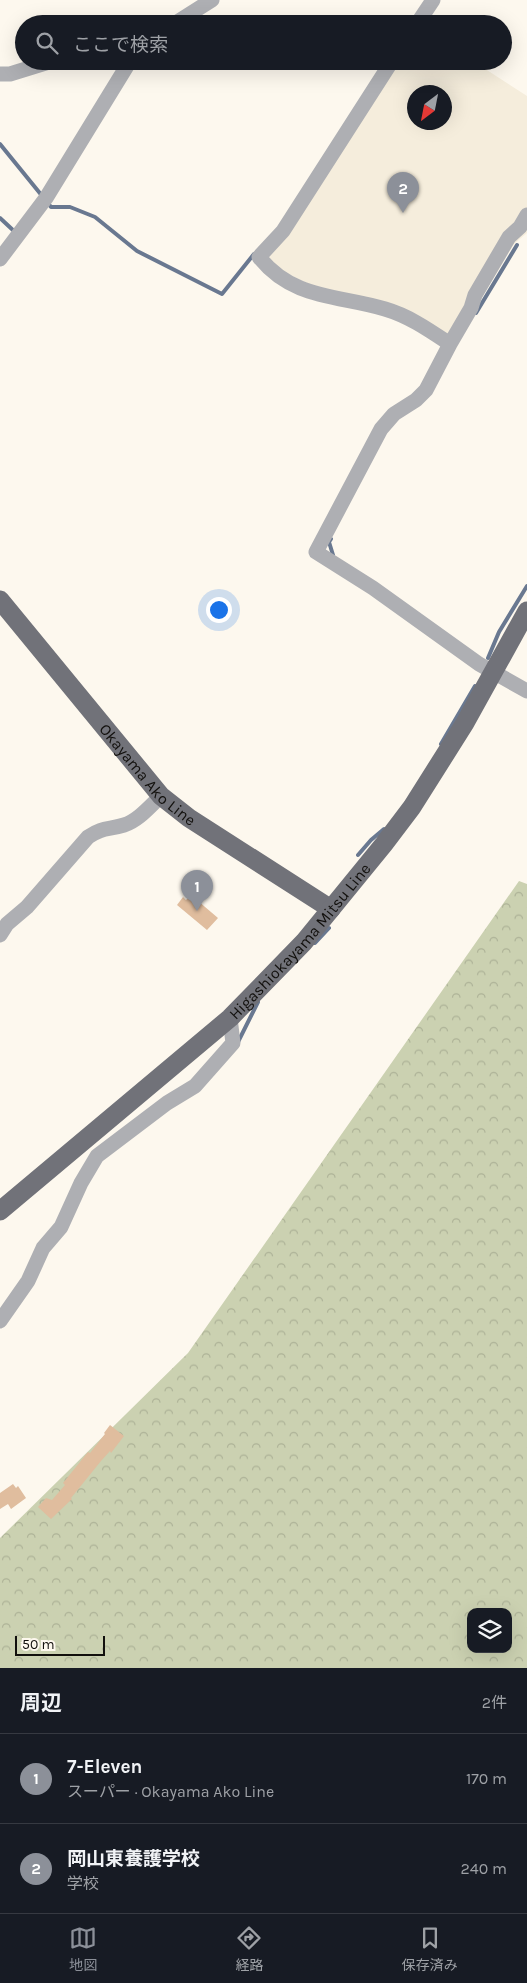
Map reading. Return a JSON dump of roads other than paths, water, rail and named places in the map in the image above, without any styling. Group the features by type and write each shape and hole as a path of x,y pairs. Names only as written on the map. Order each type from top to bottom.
{"main road":[{"name":"Okayama Ako Line","path":"0,600 161,796 188,818 331,909"},
{"name":"Higashiokayama Mitsu Line","path":"0,1211 230,1018 272,978 331,909 412,807 465,723 527,612"}],"street":[{"path":"188,15 212,0"},
{"path":"423,15 433,0"},
{"path":"0,74 10,74 23,70"},
{"path":"0,259 45,199 124,70"},
{"path":"386,70 283,231 259,257 268,267 293,284 322,296 384,309 403,316 450,344"},
{"path":"525,224 509,237 474,295 471,308 426,390 416,400 394,414 381,429 316,552 373,588 493,673 527,692"},
{"path":"0,934 27,907 88,837 99,829 124,825 135,820 161,796"},
{"path":"0,1321 28,1281 43,1248 61,1227 81,1183 97,1156 167,1102 195,1086 233,1043 230,1018"}],"waterway":[{"path":"0,144 43,197"},
{"path":"47,202 51,207 70,207 95,217 137,251 222,294 254,254"},
{"path":"0,218 15,232"},
{"path":"476,313 517,245"},
{"path":"331,539 329,542 333,555"},
{"path":"488,658 499,632 527,586"},
{"path":"441,744 475,686"},
{"path":"358,855 384,829"},
{"path":"315,943 329,928"},
{"path":"238,1042 258,1002"}],"place":[{"name":"岡山東養護学校","path":"403,213"},
{"name":"7-Eleven","path":"197,911"}]}
